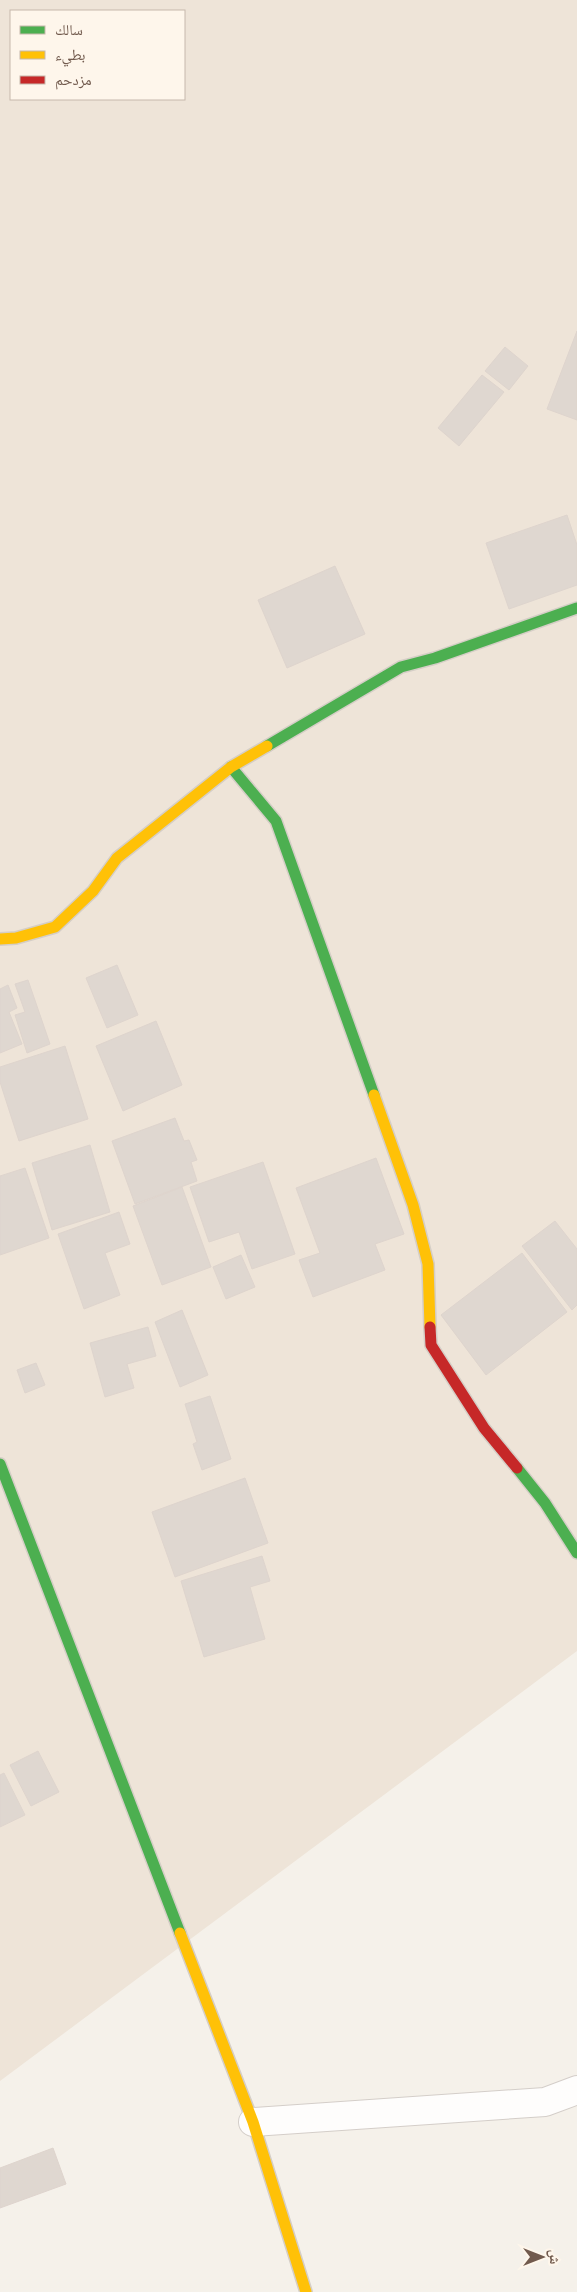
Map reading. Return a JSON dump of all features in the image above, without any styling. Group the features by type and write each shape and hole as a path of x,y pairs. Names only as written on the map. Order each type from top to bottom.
{"street":[{"path":"0,939 16,938 55,927 93,890 116,858 231,767 401,667 435,658 577,608"},
{"path":"231,767 276,821 413,1205 428,1264 431,1346 484,1428 545,1503 577,1553"},
{"path":"0,1464 253,2122 306,2292"},
{"path":"253,2122 544,2102 577,2090"}],"shaded area":[{"path":"0,0 577,0 577,1651 0,2081"}],"building":[{"path":"577,331 577,420 547,409"},
{"path":"505,347 528,366 509,390 485,371"},
{"path":"482,375 504,392 459,446 438,428"},
{"path":"567,515 577,545 577,585 509,609 486,543"},
{"path":"335,566 365,634 287,668 258,600"},
{"path":"117,965 138,1015 107,1028 86,978"},
{"path":"28,980 50,1044 27,1053 15,1015 25,1012 15,984"},
{"path":"8,985 17,1008 9,1012 22,1044 0,1053 0,989"},
{"path":"156,1021 182,1085 123,1111 96,1046"},
{"path":"65,1046 88,1119 19,1141 0,1082 0,1067"},
{"path":"175,1118 184,1141 189,1140 197,1160 191,1162 197,1181 135,1204 112,1141"},
{"path":"90,1145 110,1212 52,1230 32,1163"},
{"path":"376,1158 404,1234 375,1244 385,1270 313,1297 299,1260 320,1253 296,1188"},
{"path":"263,1162 295,1254 252,1269 239,1232 209,1242 190,1187"},
{"path":"25,1168 49,1238 0,1255 0,1176"},
{"path":"182,1187 211,1267 162,1285 133,1206"},
{"path":"119,1212 130,1244 105,1253 120,1295 84,1309 58,1234"},
{"path":"555,1221 577,1249 577,1305 572,1310 522,1246"},
{"path":"522,1253 567,1312 486,1375 441,1315"},
{"path":"241,1255 255,1287 226,1299 213,1267"},
{"path":"182,1310 208,1375 180,1387 155,1322"},
{"path":"148,1327 156,1356 127,1364 134,1388 105,1397 90,1343"},
{"path":"36,1363 45,1385 25,1393 17,1370"},
{"path":"210,1396 231,1459 202,1470 193,1444 197,1442 185,1404"},
{"path":"245,1478 268,1543 175,1577 152,1512"},
{"path":"262,1556 270,1581 250,1587 265,1639 204,1657 181,1581"},
{"path":"38,1751 59,1792 31,1806 10,1765"},
{"path":"4,1773 25,1815 0,1827 0,1775"},
{"path":"53,2148 66,2184 0,2208 0,2168"}],"traffic: fast":[{"path":"267,746 401,667 435,658 577,608"},
{"path":"231,767 276,821 374,1095"},
{"path":"0,1464 180,1933"},
{"path":"517,1468 545,1503 577,1553"}],"traffic: slow":[{"path":"0,939 16,938 55,927 93,891 117,858 231,767 267,746"},
{"path":"374,1095 413,1205 428,1264 430,1327"},
{"path":"180,1933 253,2122 306,2292"}],"traffic: jam":[{"path":"430,1327 431,1345 484,1428 517,1468"}]}
